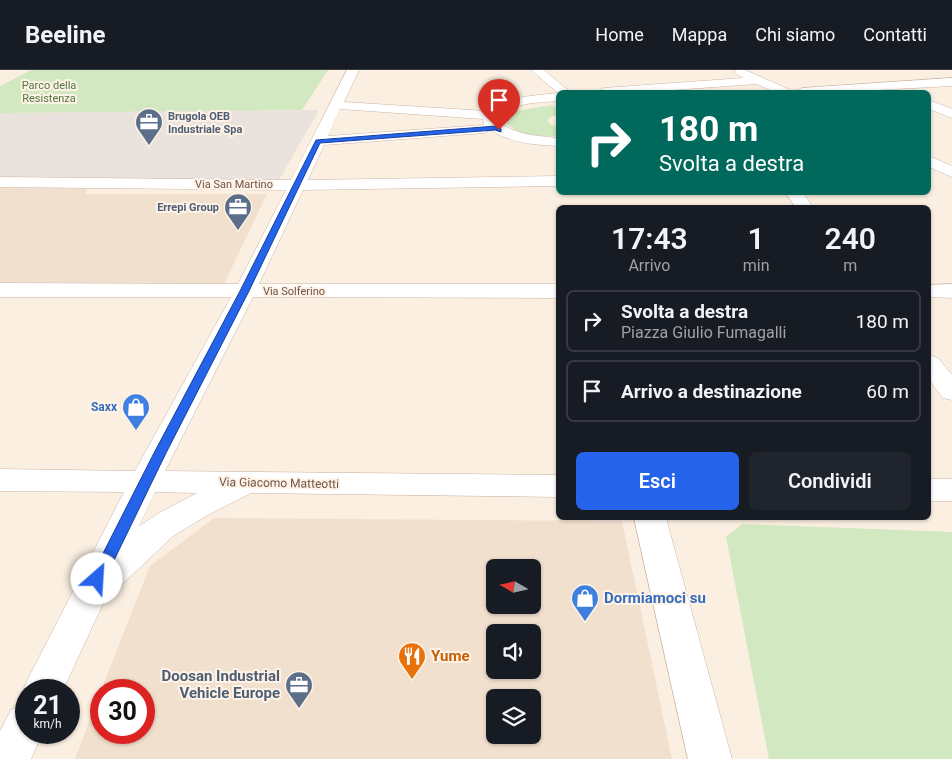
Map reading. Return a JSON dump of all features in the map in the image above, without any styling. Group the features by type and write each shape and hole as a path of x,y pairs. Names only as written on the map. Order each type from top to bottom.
{"street":[{"path":"48,679 145,481 245,291 352,70"},
{"path":"537,70 562,90"},
{"path":"736,70 780,90"},
{"path":"856,76 895,90"},
{"path":"630,90 757,80"},
{"path":"829,90 952,82"},
{"path":"493,122 497,108 510,103 556,97"},
{"path":"336,105 395,109 493,122 516,137 556,142"},
{"path":"931,105 952,114"},
{"path":"378,137 370,130 372,123 378,116 395,109"},
{"path":"318,141 378,137 493,122"},
{"path":"931,162 952,174"},
{"path":"931,176 952,174"},
{"name":"Via San Martino","path":"0,182 297,185 556,181"},
{"name":"Via Solferino","path":"0,290 556,291"},
{"path":"931,291 952,291"},
{"path":"931,366 952,392"},
{"name":"Via Giacomo Matteotti","path":"0,480 556,486"},
{"path":"90,593 151,535 162,527 179,516 248,482"},
{"path":"931,490 952,490"},
{"path":"650,520 710,759"},
{"path":"9,759 16,744"}],"shaded area":[{"name":"Brugola OEB Industriale Spa","path":"319,110 279,180 0,177 0,113"},
{"path":"0,188 88,188 85,194 267,194 224,284 0,284"},
{"path":"214,518 622,521 672,759 75,759 90,720 90,744 155,744 155,679 105,679 150,566"}],"green space":[{"name":"Parco della Resistenza","path":"31,70 328,70 302,110 0,113 0,86"},
{"path":"552,105 556,108 556,115 547,120 550,124 556,126 556,136 530,135 510,127 506,122 507,116 515,111"},
{"path":"742,524 952,532 952,759 769,759 726,537"}],"place":[{"name":"Brugola OEB Industriale Spa","path":"149,146"},
{"name":"Errepi Group","path":"238,231"},
{"name":"Saxx","path":"136,431"},
{"name":"Dormiamoci su","path":"585,622"},
{"name":"Yume","path":"412,680"},
{"name":"Doosan Industrial Vehicle Europe","path":"299,709"}],"route":[{"path":"97,579 160,453 245,291 318,141 496,128 499,130"}]}
